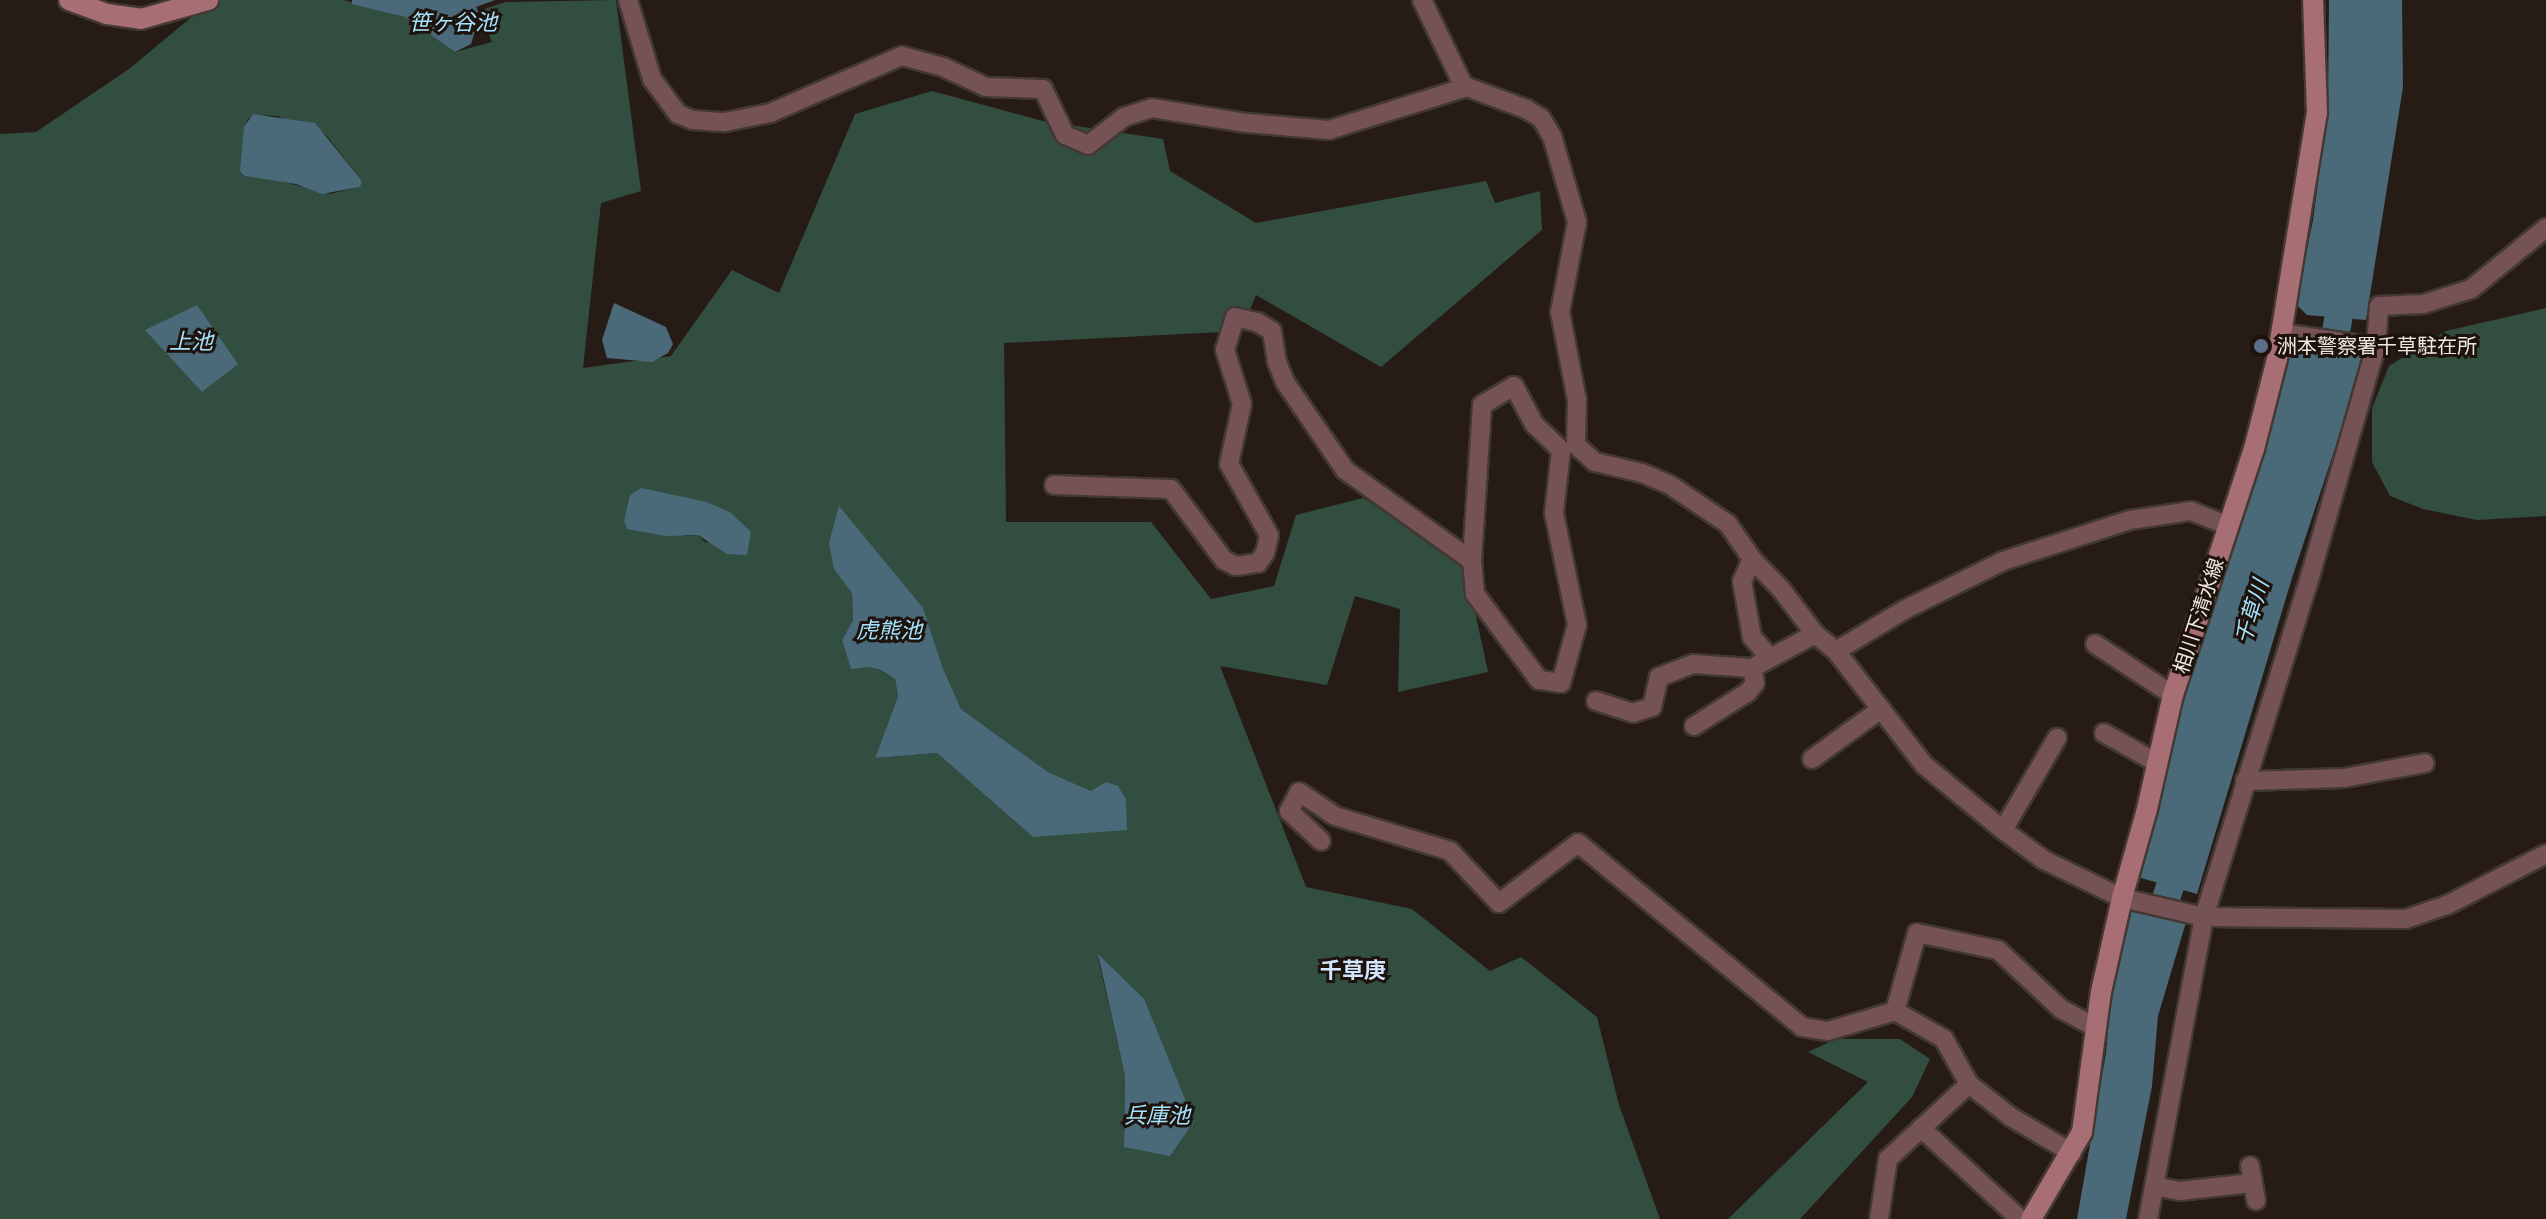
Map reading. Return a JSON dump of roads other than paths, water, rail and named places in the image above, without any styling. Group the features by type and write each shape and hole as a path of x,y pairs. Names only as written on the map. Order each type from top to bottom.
{"main road":[{"path":"69,0 107,14 141,19 208,0"},
{"name":"相川下清水線","path":"2031,1219 2082,1132 2096,1028 2173,695 2254,449 2283,333 2317,113 2313,0"}],"street":[{"path":"628,0 652,79 678,114 693,120 725,122 770,113 902,56 943,67 986,87 1043,89 1065,135 1088,145 1124,117 1152,108 1247,123 1329,130 1464,87 1506,101 1541,118 1561,161 1577,222 1560,312 1577,400 1568,447 1554,513 1577,625 1561,683 1539,680 1475,594 1472,561 1482,405 1514,386 1534,424 1568,447 1595,462 1642,473 1670,485 1728,524 1752,559 1781,589 1815,634 1836,651 1924,765 2044,860 2126,900 2199,917 2406,919 2447,905 2546,854"},
{"path":"1422,0 1464,87"},
{"path":"2148,1219 2199,917 2309,580 2376,347 2379,306 2423,304 2471,289 2546,228"},
{"path":"1054,485 1171,489 1224,560 1236,566 1258,563 1265,553 1269,535 1229,464 1242,404 1225,350 1235,317 1257,322 1272,331 1277,362 1285,382 1345,470 1472,561"},
{"path":"2283,333 2376,347"},
{"path":"1836,651 1961,580 2003,561 2130,520 2191,511 2229,526"},
{"path":"1752,559 1742,581 1752,637 1770,658"},
{"path":"1596,701 1633,713 1652,707 1659,677 1693,664 1752,668 1815,634"},
{"path":"2095,644 2173,695"},
{"path":"1694,726 1748,692 1755,683 1752,668"},
{"path":"1812,759 1881,709"},
{"path":"2104,733 2157,763"},
{"path":"2003,830 2057,738"},
{"path":"2245,781 2344,778 2425,763"},
{"path":"1321,841 1289,811 1299,792 1335,816 1450,851 1499,903 1578,843 1802,1027 1828,1031 1895,1011 1944,1039 1969,1084 2011,1117 2072,1153"},
{"path":"1895,1011 1917,933 1998,950 2061,1009 2096,1028"},
{"path":"1879,1219 1888,1159 1969,1084"},
{"path":"1921,1128 2020,1219"},
{"path":"2154,1186 2179,1191 2253,1183"}],"water":[{"name":"笹ヶ谷池","path":"352,0 495,0 476,7 480,15 471,44 455,52 405,17 352,4"},
{"path":"2329,0 2402,0 2403,87 2366,320 2307,315 2296,304 2313,220 2328,108"},
{"path":"253,114 315,123 362,181 360,187 322,194 296,184 244,176 240,171 244,127"},
{"path":"614,303 666,327 673,344 668,353 652,362 607,358 602,340"},
{"name":"上池","path":"197,305 238,364 202,392 145,330"},
{"path":"2297,343 2358,351 2364,361 2292,578 2197,894 2134,876 2204,620 2232,548 2289,349"},
{"path":"641,488 707,502 730,512 751,532 747,555 727,554 698,535 666,536 627,529 624,521 630,495"},
{"name":"虎熊池","path":"839,506 923,608 942,666 961,709 1048,772 1091,791 1106,782 1118,786 1126,799 1127,830 1033,837 937,753 875,758 898,696 895,679 881,670 869,667 851,669 842,640 853,620 852,593 834,569 829,543"},
{"path":"2138,908 2186,922 2158,1016 2152,1086 2126,1219 2077,1219 2106,1053 2114,963 2125,915"},
{"name":"兵庫池","path":"1098,954 1144,999 1194,1121 1170,1156 1124,1147 1125,1076"}],"waterway":[{"name":"千草川","path":"2326,368 2333,349 2345,280"},
{"name":"千草川","path":"2154,935 2181,853"}],"place":[{"name":"洲本警察署千草駐在所","path":"2261,346"}],"district":[{"name":"千草庚","path":"1353,971"}]}
